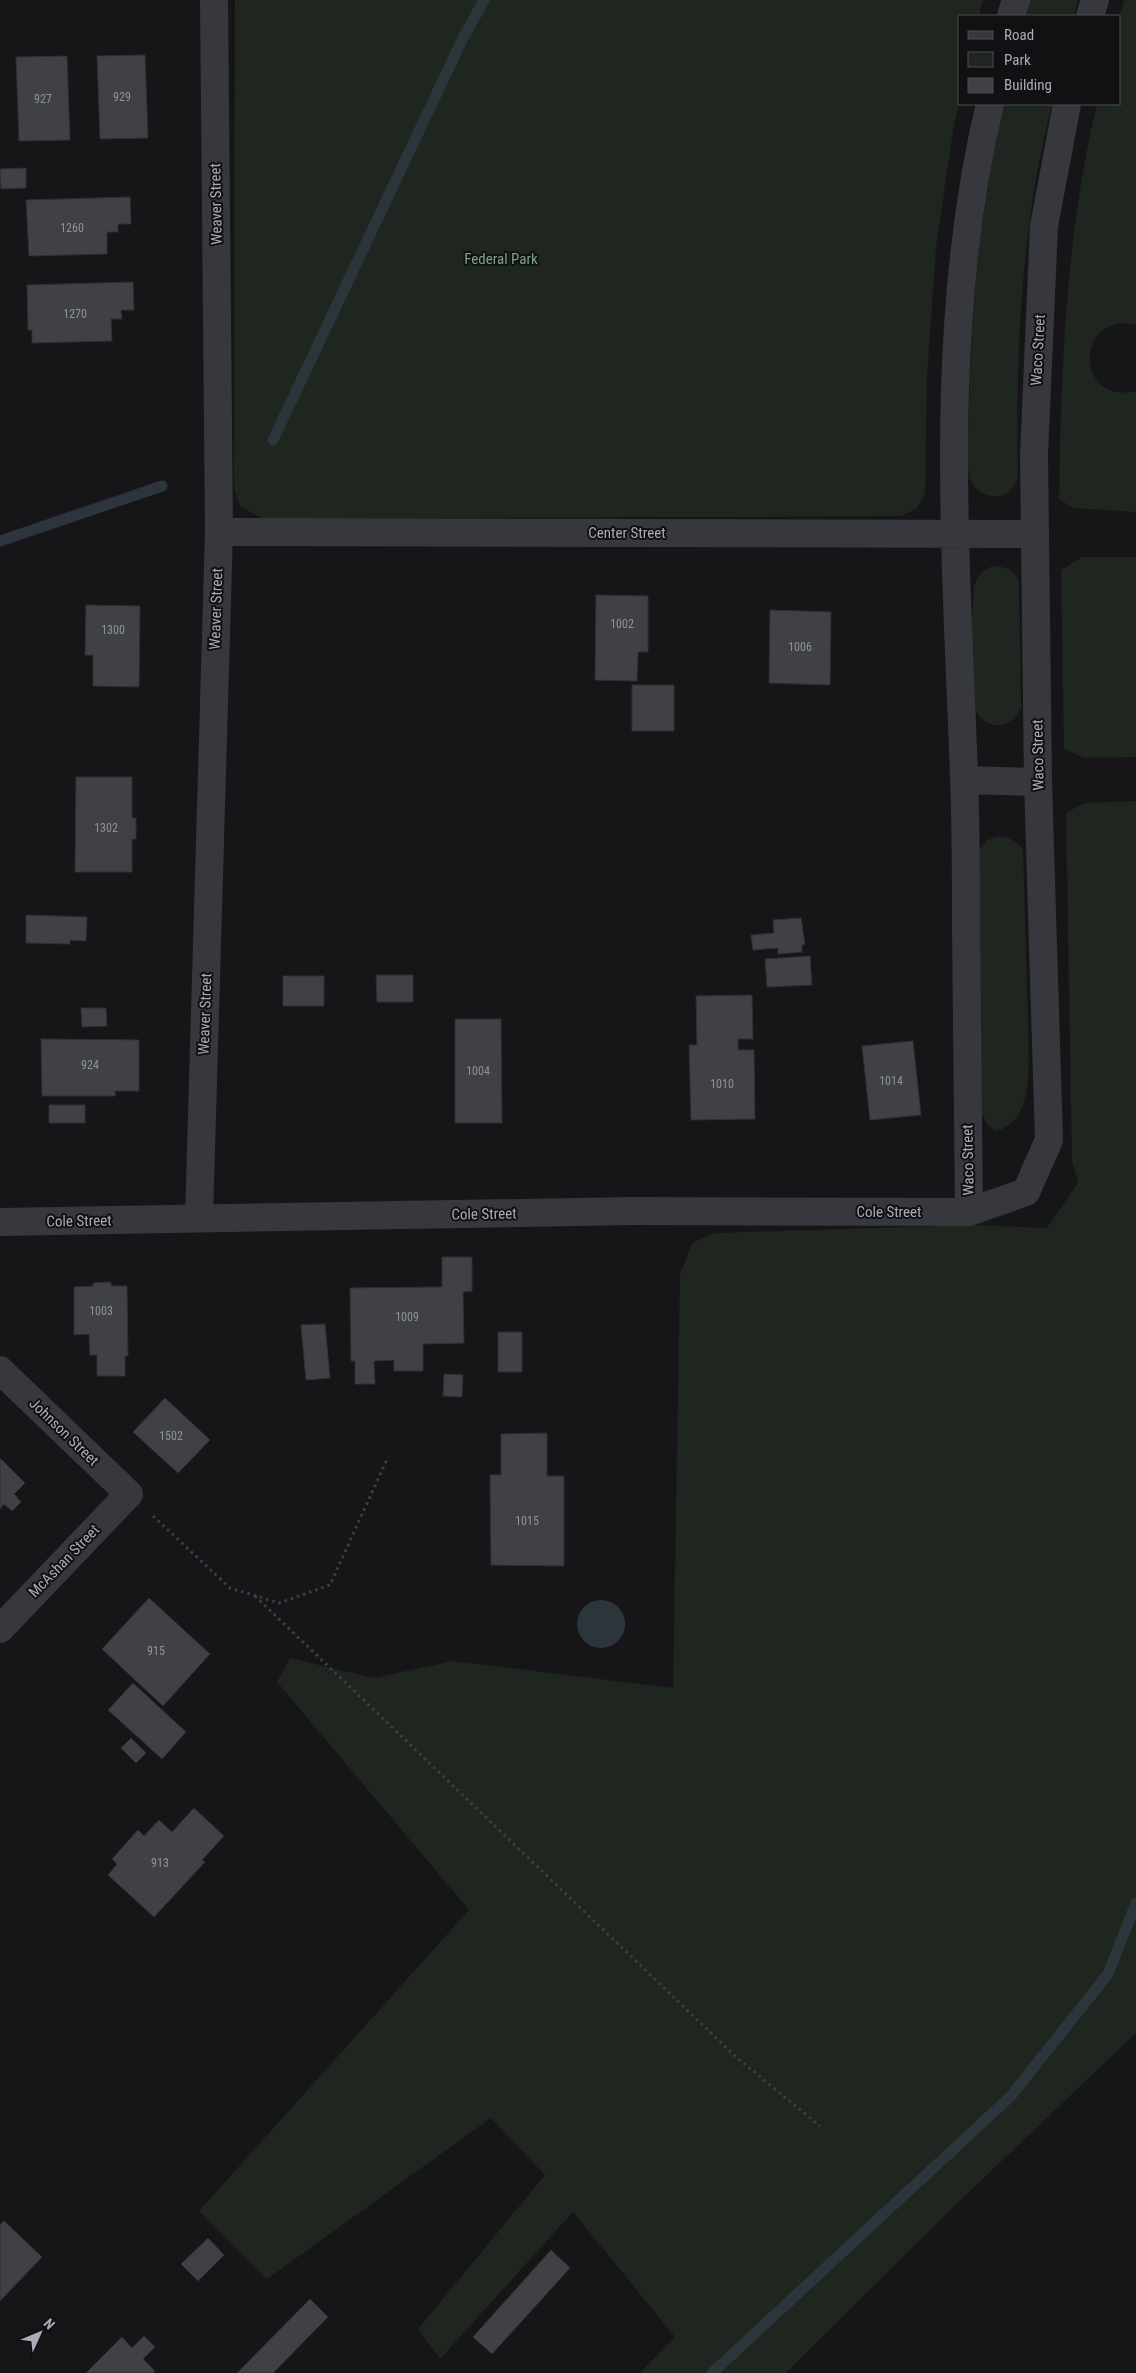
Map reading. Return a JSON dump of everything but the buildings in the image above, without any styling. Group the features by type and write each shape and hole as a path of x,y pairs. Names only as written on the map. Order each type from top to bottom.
{"street":[{"name":"Weaver Street","path":"199,1218 219,532 214,0"},
{"path":"1011,15 1016,0"},
{"path":"1090,15 1095,0"},
{"name":"Waco Street","path":"990,105 976,163 963,263 954,380 954,534 965,780 969,1212 1026,1192 1049,1140 1038,782 1034,455 1044,226 1068,105"},
{"name":"Center Street","path":"219,532 1035,534"},
{"path":"965,780 1038,782"},
{"name":"Cole Street","path":"0,1222 632,1211 969,1212"},
{"name":"Johnson Street","path":"0,1370 129,1494"},
{"name":"McAshan Street","path":"0,1629 129,1494"}],"path":[{"path":"129,1494 230,1588 279,1603 330,1585 388,1456"},
{"path":"255,1596 736,2056 820,2126"}],"green space":[{"name":"Federal Park","path":"235,0 983,0 979,15 958,15 959,105 953,130 936,248 927,377 925,494 917,508 901,516 263,519 240,506 234,489"},
{"path":"1029,0 1078,0 1074,15 1025,15"},
{"path":"1124,0 1136,0 1136,325 1116,324 1102,332 1093,344 1090,358 1093,373 1101,385 1116,392 1136,391 1136,512 1073,508 1059,499 1061,399 1067,300 1078,202 1097,105 1121,105 1120,15"},
{"path":"1004,105 1052,105 1042,148 1027,241 1018,383 1018,475 1011,490 1002,496 991,496 978,490 970,479 968,463 974,301 983,222"},
{"path":"1082,557 1136,557 1136,757 1084,758 1064,749 1061,570"},
{"path":"993,566 1009,569 1019,581 1021,708 1016,716 1001,725 992,725 978,715 972,699 970,685 974,587 981,574"},
{"path":"1136,801 1136,2033 946,2214 786,2373 640,2373 675,2337 573,2212 440,2359 418,2329 545,2175 491,2118 267,2279 199,2211 469,1910 277,1682 290,1658 374,1678 452,1661 673,1688 680,1275 692,1243 715,1233 974,1225 1047,1228 1078,1183 1072,1161 1066,813 1084,803"},
{"path":"997,837 1012,840 1023,850 1029,1059 1028,1081 1020,1112 1006,1127 996,1131 987,1125 982,1113 977,853 987,840"}],"shaded area":[{"path":"601,1600 610,1602 618,1607 623,1615 625,1624 623,1633 618,1641 610,1646 601,1648 592,1646 584,1641 579,1633 577,1624 579,1615 584,1607 592,1602"}],"waterway":[{"path":"273,440 462,40 484,0"},
{"path":"0,541 162,486"},
{"path":"712,2373 1011,2096 1108,1974 1136,1903"}]}
